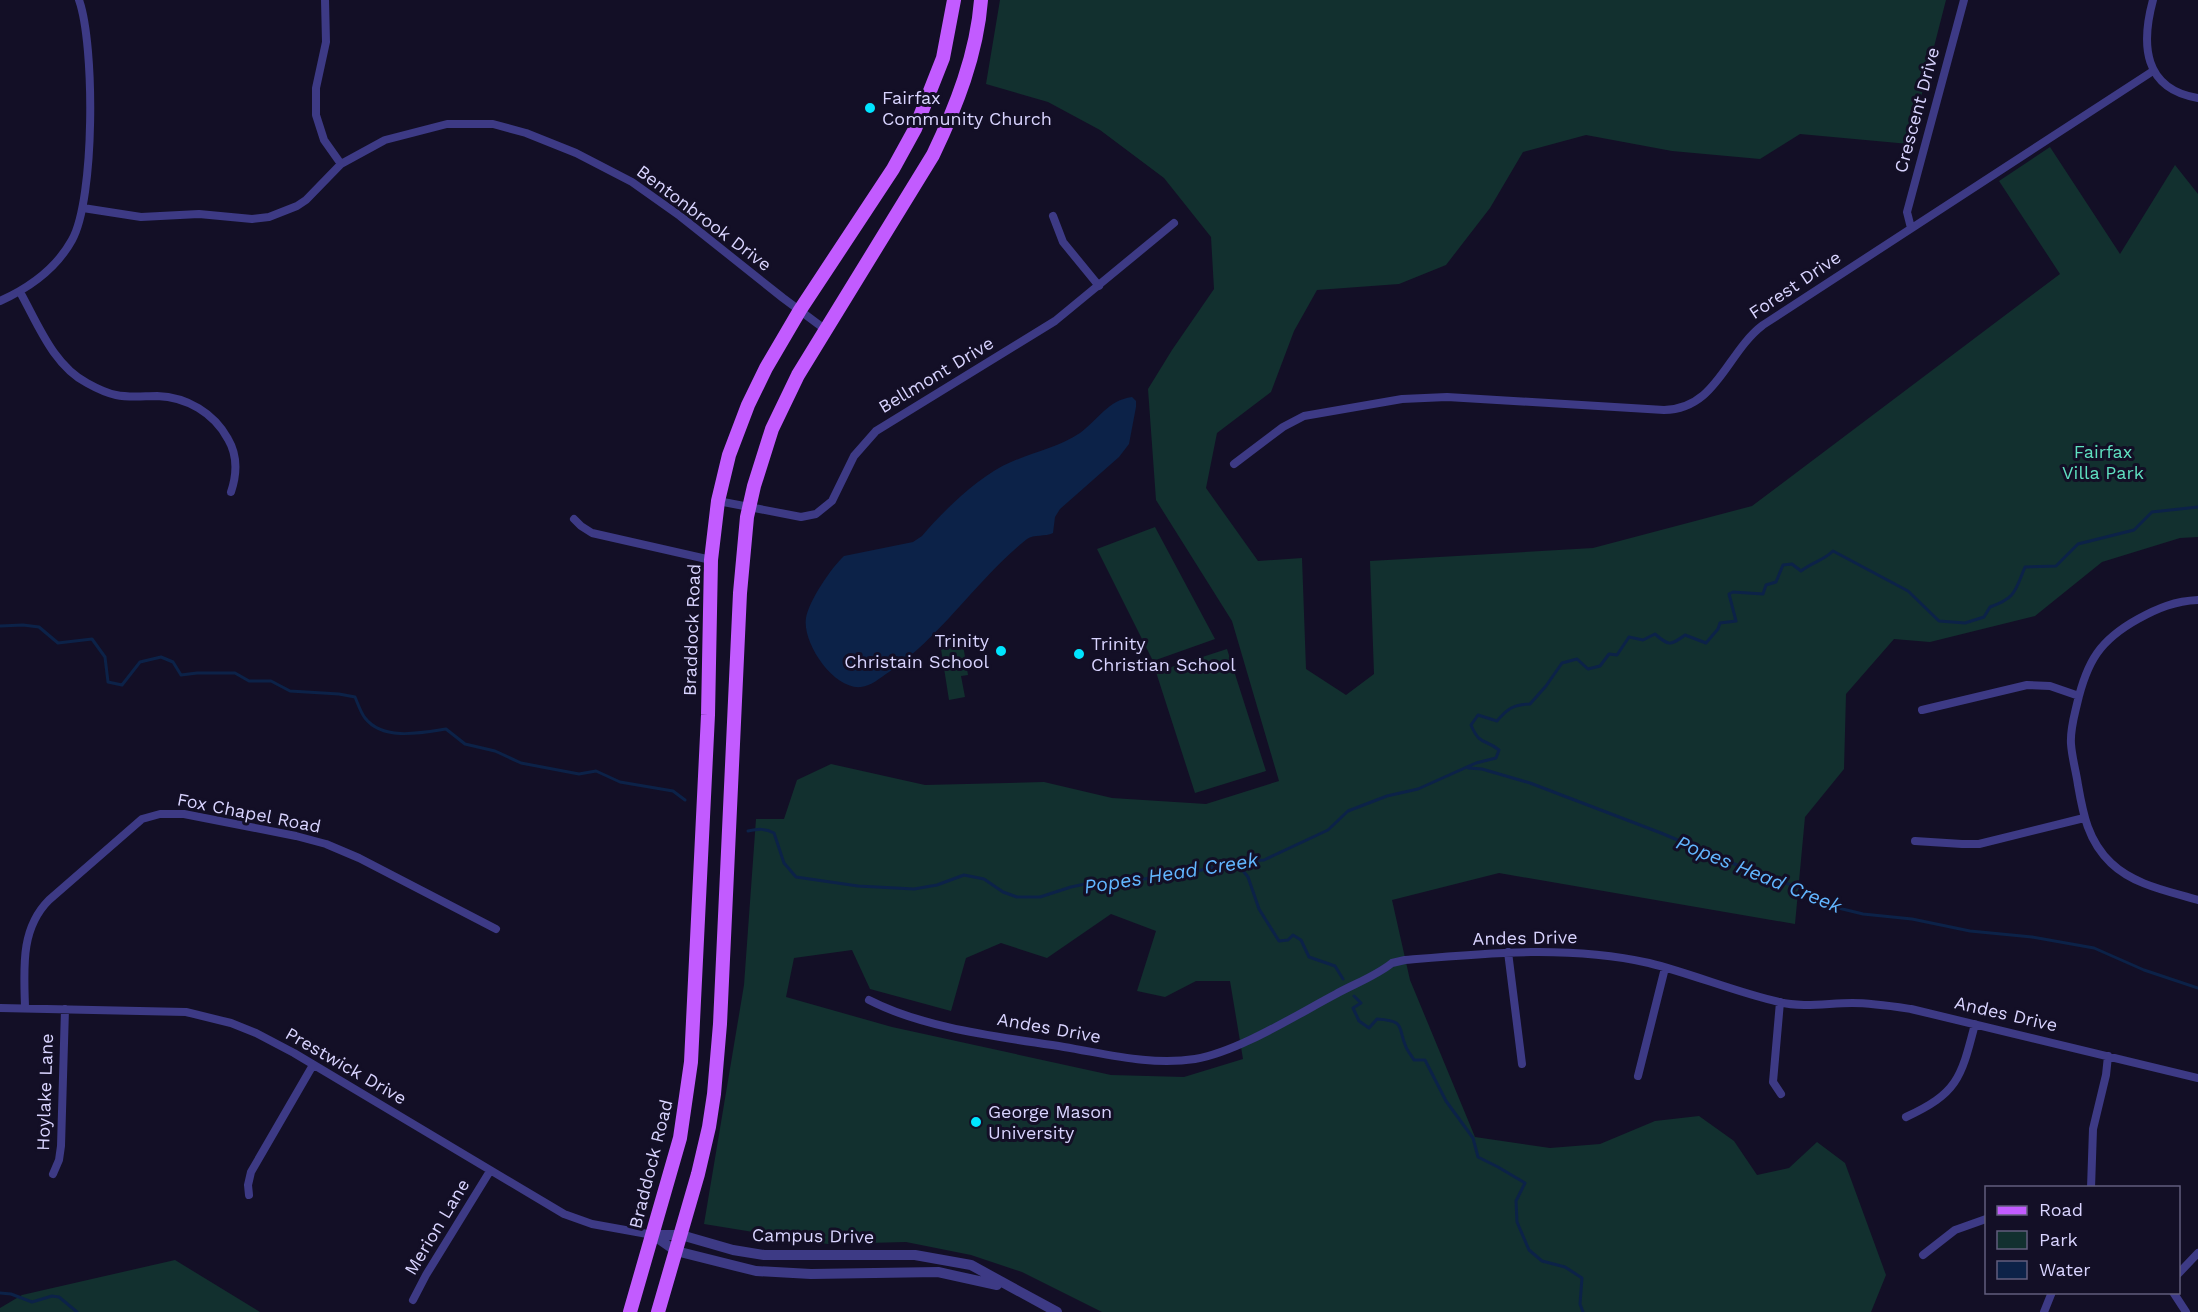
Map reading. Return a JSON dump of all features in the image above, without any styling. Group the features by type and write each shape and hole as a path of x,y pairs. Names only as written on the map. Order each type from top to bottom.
{"main road":[{"name":"Braddock Road","path":"630,1312 680,1138 691,1062 707,726 711,560 718,501 729,455 748,405 766,368 800,310 893,169 915,129 943,58 954,0"},
{"path":"658,1312 698,1174 709,1127 718,1058 740,604 750,508 760,465 772,429 798,375 933,155 946,127 968,66 981,0"}],"street":[{"path":"0,301 20,292 44,274 66,250 74,236 83,208 91,108 85,19 79,0"},
{"path":"325,0 326,42 316,88 316,112 324,140 341,164"},
{"name":"Crescent Drive","path":"1911,228 1907,212 1964,0"},
{"path":"2153,0 2146,40 2147,54 2153,71 2171,88 2187,96 2198,98"},
{"name":"Forest Drive","path":"1234,464 1284,427 1304,416 1402,399 1447,397 1653,410 1684,408 1695,403 1712,388 1739,347 1756,330 2153,71"},
{"name":"Bentonbrook Drive","path":"83,208 141,217 199,214 244,219 269,217 291,210 306,200 341,164 385,140 431,127 463,122 507,127 576,153 632,182 680,216 826,330"},
{"path":"1053,216 1063,242 1099,285"},
{"name":"Bellmont Drive","path":"718,501 801,517 824,510 832,501 854,456 876,431 1055,321 1174,223"},
{"path":"20,292 58,358 72,373 85,382 118,396 174,398 193,404 209,415 225,433 232,446 236,471 231,492"},
{"path":"574,519 592,533 711,560"},
{"path":"2198,600 2165,605 2127,625 2109,637 2101,646 2088,666 2073,720 2071,744 2084,818 2089,832 2103,855 2122,872 2148,885 2198,900"},
{"path":"1922,710 2027,685 2050,686 2079,696"},
{"name":"Fox Chapel Road","path":"25,1007 25,947 39,912 49,900 142,819 160,814 184,814 326,844 359,858 496,929"},
{"path":"1915,841 1979,844 2084,818"},
{"name":"Andes Drive","path":"869,1000 888,1010 928,1022 1135,1059 1177,1061 1204,1057 1227,1049 1385,969 1392,963 1405,960 1537,951 1597,955 1685,972 1780,1002 1810,1005 1852,1003 1887,1005 2198,1078"},
{"path":"1508,952 1522,1064"},
{"path":"1638,1076 1665,968"},
{"path":"1780,1002 1773,1082 1781,1094"},
{"name":"Prestwick Drive","path":"0,1008 166,1011 205,1016 256,1033 555,1209 592,1224 653,1235"},
{"name":"Hoylake Lane","path":"53,1174 59,1160 61,1146 65,1009"},
{"path":"1906,1117 1937,1101 1952,1088 1964,1067 1975,1024"},
{"path":"2091,1186 2093,1129 2106,1075 2108,1056"},
{"path":"249,1195 250,1172 313,1065"},
{"name":"Merion Lane","path":"413,1300 431,1266 490,1171"},
{"path":"1923,1255 1955,1230 1985,1219"},
{"name":"Campus Drive","path":"653,1235 681,1235 733,1250 764,1255 898,1254 936,1257 971,1265 1057,1312"},
{"name":"Campus Drive","path":"653,1235 676,1251 756,1271 811,1274 938,1272 1014,1289"},
{"path":"2180,1272 2198,1253"},
{"path":"2044,1312 2052,1294"},
{"path":"2174,1294 2186,1312"}],"green space":[{"name":"Fairfax Villa Park","path":"1000,0 1946,0 1909,144 1800,134 1760,159 1672,151 1586,135 1523,152 1490,208 1446,265 1399,284 1317,290 1294,331 1271,392 1217,433 1206,488 1258,561 1302,558 1306,669 1346,695 1374,674 1370,561 1593,548 1752,506 2060,274 1999,181 2050,147 2120,254 2175,165 2198,194 2198,537 2180,538 2102,562 2035,616 1930,642 1894,639 1846,694 1844,769 1805,817 1795,924 1499,873 1392,900 1410,980 1475,1137 1550,1148 1600,1144 1655,1121 1699,1116 1734,1141 1757,1175 1789,1168 1817,1142 1845,1163 1886,1275 1871,1312 1102,1312 1022,1272 971,1255 906,1242 828,1244 704,1224 744,985 756,819 784,819 797,780 831,764 925,785 1044,782 1112,798 1206,804 1279,781 1232,621 1156,500 1148,389 1214,289 1211,237 1164,178 1100,130 1048,102 986,84","holes":["1111,914 1156,931 1137,991 1165,997 1196,981 1230,981 1243,1059 1184,1077 1111,1075 892,1027 786,997 794,958 852,950 870,989 951,1011 966,958 1001,943 1047,958"]},
{"path":"1155,527 1215,639 1153,661 1097,549"},
{"path":"963,645 968,675 961,676 965,697 949,700 941,649"},
{"path":"1227,649 1266,771 1195,793 1156,672"},
{"path":"175,1260 260,1312 0,1312 0,1308 22,1295"}],"water":[{"path":"1132,397 1136,401 1136,407 1129,444 1119,457 1060,509 1055,517 1053,533 1027,539 908,658 875,681 861,687 840,681 822,663 809,640 806,618 821,585 844,556 913,542 922,536 963,494 987,475 1011,462 1072,438 1110,406"}],"waterway":[{"name":"Popes Head Creek","path":"748,831 761,829 774,833 784,863 796,877 858,886 914,889 937,885 964,875 984,879 1003,892 1017,897 1040,897 1099,881 1123,882 1193,872 1236,862 1264,860 1328,830 1348,811 1387,796 1418,789 1476,763 1496,758 1499,750 1480,739 1471,725 1478,715 1497,721 1511,708 1530,704 1562,663 1577,659 1588,669 1600,666 1609,654 1617,655 1629,637 1643,640 1655,634 1663,641 1673,643 1685,635 1706,643 1718,629 1720,623 1736,621 1729,594 1733,592 1763,594 1766,585 1776,582 1783,565 1792,564 1801,571 1833,551 1908,591 1939,621 1965,623 1984,617 1990,607 2010,597 2025,567 2056,566 2078,544 2134,530 2152,512 2198,507"},
{"name":"Popes Head Creek","path":"0,626 39,627 58,643 92,639 105,657 108,682 122,685 140,662 161,657 173,662 181,675 235,673 249,681 271,681 290,691 355,697 365,718 373,725 392,733 403,734 446,729 465,744 495,751 521,763 579,774 596,771 620,782 673,791 685,800"},
{"name":"Popes Head Creek","path":"1468,768 1482,769 1530,783 1661,833 1756,873 1806,890 1822,904 1863,914 1912,919 1970,931 2032,937 2094,948 2144,970 2198,988"},
{"path":"1236,862 1248,877 1259,909 1279,941 1288,940 1293,935 1301,940 1309,957 1335,966 1343,979"},
{"path":"1354,996 1361,1003 1353,1008 1359,1021 1369,1028 1377,1019 1397,1023 1406,1047 1414,1060 1425,1060 1446,1101 1473,1138 1478,1157 1525,1183 1516,1201 1517,1222 1529,1250 1542,1261 1565,1267 1582,1278 1580,1304 1583,1312"},
{"path":"0,1293 11,1294 32,1302 52,1296 59,1297 77,1312"}],"place":[{"name":"Fairfax Community Church","path":"870,108"},
{"name":"Trinity Christain School","path":"1001,651"},
{"name":"Trinity Christian School","path":"1079,654"},
{"name":"George Mason University","path":"976,1122"}]}
